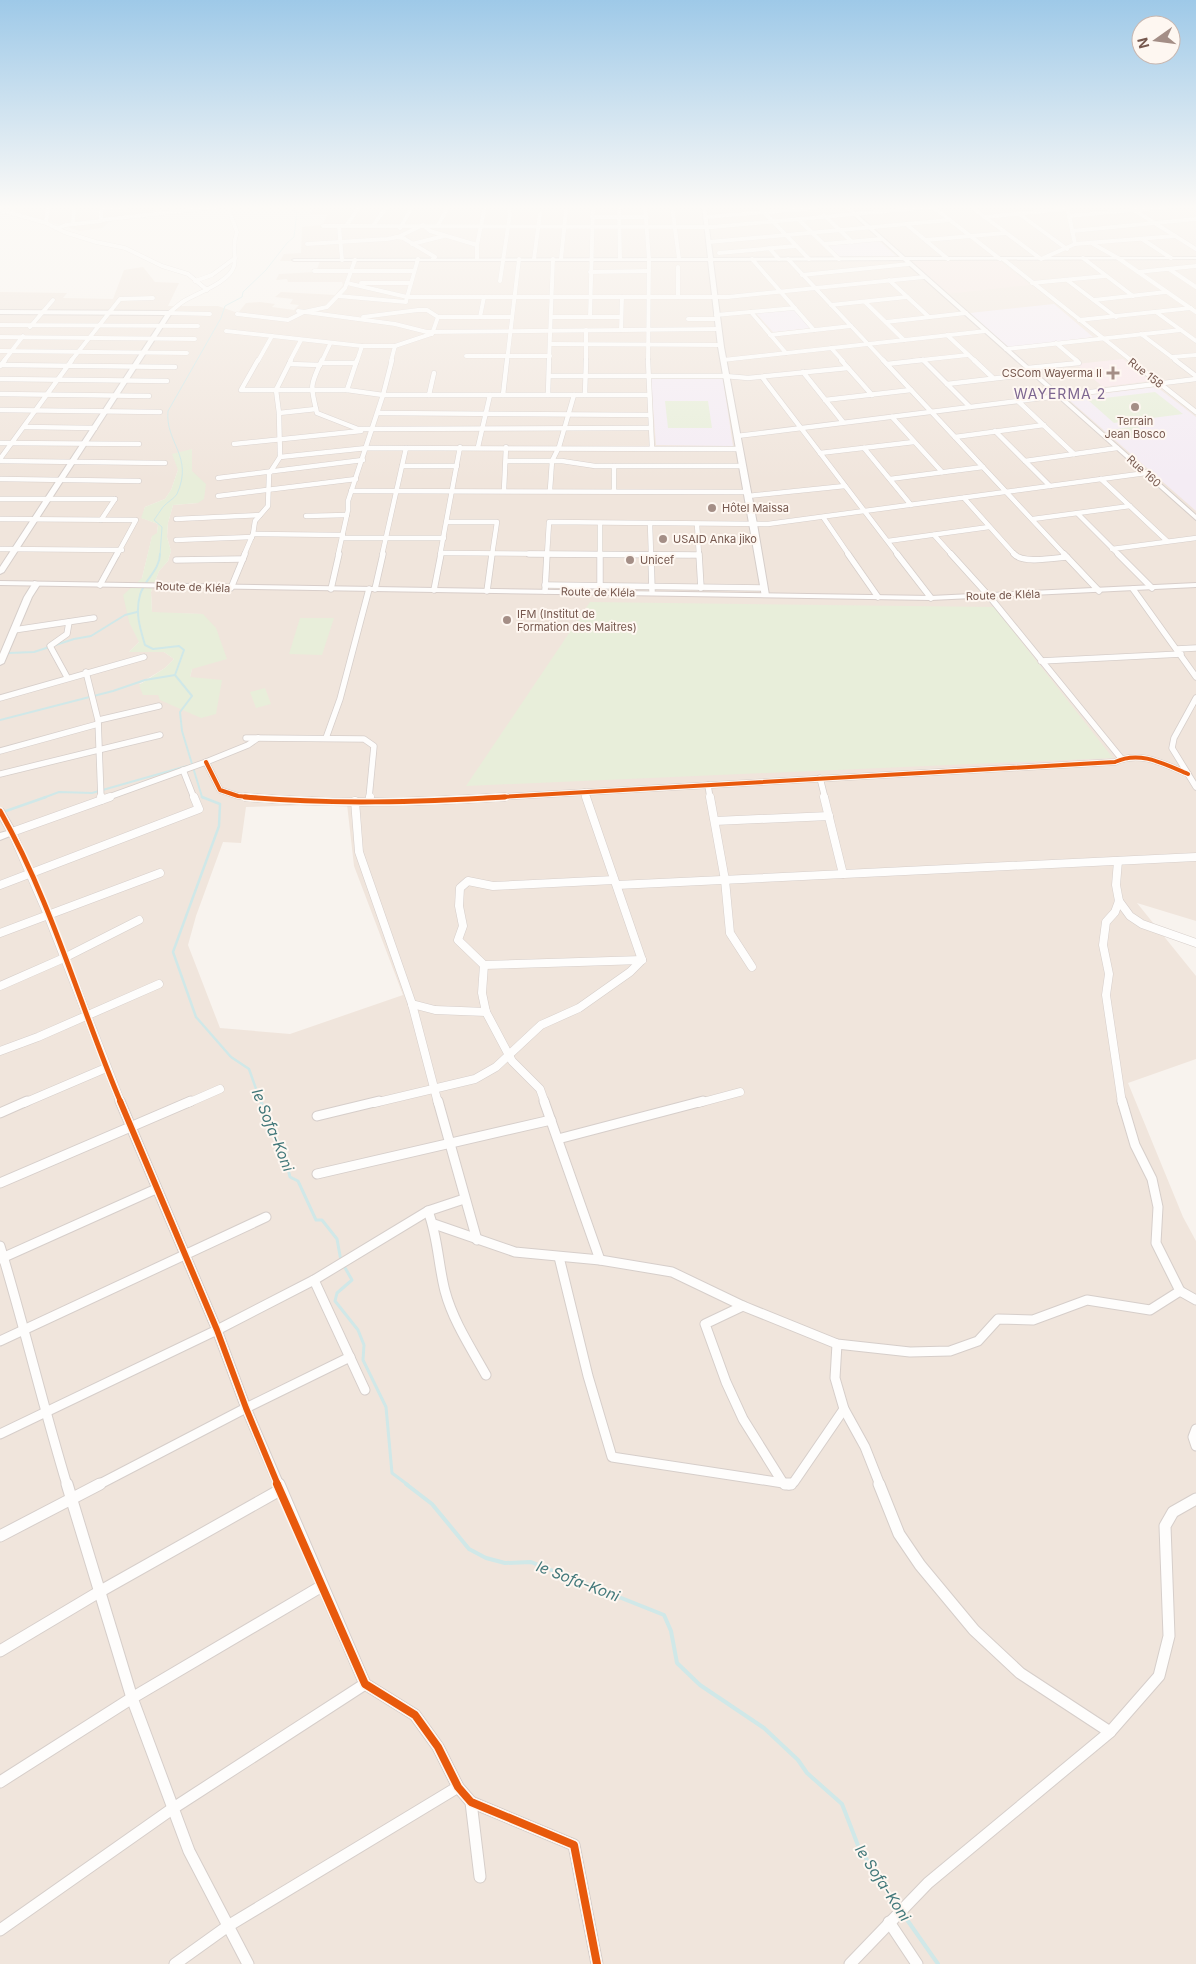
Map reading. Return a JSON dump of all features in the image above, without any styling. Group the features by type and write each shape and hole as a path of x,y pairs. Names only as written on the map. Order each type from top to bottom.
{"main road":[{"name":"Route de Kléla","path":"0,583 434,590 545,588 764,592 931,598 1196,586"}],"street":[{"path":"0,460 88,338 122,298 153,298"},
{"path":"0,572 169,313 191,298"},
{"path":"237,314 288,320 304,312 327,307 336,298"},
{"path":"376,298 459,298"},
{"path":"402,298 407,299"},
{"path":"480,317 484,298"},
{"path":"503,395 514,298"},
{"path":"548,395 552,298"},
{"path":"590,298 590,317"},
{"path":"620,330 622,298"},
{"path":"648,298 648,394 652,448"},
{"path":"650,523 652,590 701,588 764,592 754,524 725,376 714,298"},
{"path":"786,298 814,330"},
{"path":"824,298 1099,590"},
{"path":"831,305 902,298"},
{"path":"908,298 929,317"},
{"name":"Rue 160","path":"947,298 1196,518"},
{"name":"Rue 158","path":"1051,298 1196,412"},
{"path":"1091,298 1116,316"},
{"path":"1094,300 1117,298"},
{"path":"1176,298 1193,308 1196,312"},
{"path":"405,310 407,299"},
{"path":"0,365 21,337 54,300"},
{"path":"865,302 904,340"},
{"path":"688,319 795,308"},
{"path":"1079,320 1193,308"},
{"path":"353,318 405,310 427,310 438,317 512,317"},
{"path":"298,311 434,332 718,329"},
{"path":"0,312 210,314"},
{"path":"751,312 786,353"},
{"path":"1156,312 1196,341"},
{"path":"886,322 966,314"},
{"path":"434,332 438,317"},
{"path":"551,317 621,317"},
{"path":"0,325 198,326"},
{"path":"770,335 851,326"},
{"path":"585,395 586,330"},
{"path":"1006,349 1181,330"},
{"path":"226,331 330,344 362,346 395,346 434,332"},
{"path":"723,360 986,331"},
{"path":"1141,334 1196,377"},
{"path":"947,335 993,378"},
{"path":"272,336 241,390 347,390 383,395 648,394"},
{"path":"0,337 195,339"},
{"path":"231,588 253,535 255,521 268,506 270,471 280,457 278,439 279,413 276,390 301,340"},
{"path":"330,344 312,381 311,390 317,413 358,429 650,428"},
{"path":"550,344 720,345"},
{"path":"1028,368 1079,363 1056,344"},
{"path":"347,390 362,346"},
{"path":"331,589 347,515 348,501 378,413 395,346"},
{"path":"831,348 872,394"},
{"path":"0,351 187,353"},
{"path":"887,364 968,355"},
{"path":"1172,357 1196,355"},
{"path":"466,356 550,356"},
{"path":"923,360 970,407"},
{"path":"289,364 356,363"},
{"path":"0,365 175,367"},
{"path":"549,376 725,376 748,378 848,368"},
{"path":"803,372 843,422"},
{"path":"429,395 434,373"},
{"path":"947,384 1034,374"},
{"path":"762,377 931,598"},
{"path":"737,436 1160,384 1196,377"},
{"path":"0,379 167,381"},
{"path":"825,400 911,390"},
{"path":"0,394 149,396"},
{"path":"478,447 490,394"},
{"path":"550,490 552,461 559,448 574,395"},
{"path":"1018,401 1074,454"},
{"path":"1188,406 1196,405"},
{"path":"279,413 316,409"},
{"path":"0,410 160,412"},
{"path":"378,413 650,415"},
{"path":"892,416 942,472"},
{"path":"955,436 1044,425"},
{"path":"24,427 95,428"},
{"path":"234,444 372,430"},
{"path":"995,432 1050,486"},
{"path":"820,453 914,442"},
{"path":"0,443 139,444"},
{"path":"504,490 506,447"},
{"path":"280,457 367,448 739,449"},
{"path":"326,738 340,699 372,589 386,538 406,448"},
{"path":"434,590 460,448"},
{"path":"864,448 911,505"},
{"path":"1025,461 1117,448"},
{"path":"0,460 165,463"},
{"path":"218,478 363,460"},
{"path":"506,461 552,461 614,466 742,466"},
{"path":"402,466 457,466"},
{"path":"614,466 614,490"},
{"path":"890,479 983,467"},
{"path":"545,588 550,522 754,524 1146,473"},
{"path":"0,479 139,481"},
{"path":"218,496 356,479"},
{"path":"1101,479 1167,541"},
{"path":"351,492 614,490 747,494 845,486"},
{"path":"0,498 115,499 101,520"},
{"path":"964,498 1017,557 1038,560 1067,557"},
{"path":"1033,520 1130,506"},
{"path":"1078,514 1152,588"},
{"path":"176,519 260,515"},
{"path":"306,516 347,515"},
{"path":"823,516 878,597"},
{"path":"0,519 136,520 122,550 100,585"},
{"path":"447,522 497,522 487,590"},
{"path":"600,523 600,589"},
{"path":"697,524 701,588"},
{"path":"888,541 989,527"},
{"path":"176,540 253,535 444,538"},
{"path":"934,535 989,596 1121,758"},
{"path":"1112,549 1196,538"},
{"path":"0,549 122,550"},
{"path":"442,553 698,555"},
{"path":"176,560 243,559"},
{"path":"0,664 28,597 37,583"},
{"path":"1133,589 1196,677"},
{"path":"14,630 94,618"},
{"path":"67,677 50,646 67,634 69,622"},
{"path":"1041,661 1179,651 1196,648"},
{"path":"0,698 67,677 144,657"},
{"path":"86,672 95,695 99,722 102,800"},
{"path":"1196,698 1174,738 1172,748 1196,788"},
{"path":"0,751 159,706"},
{"path":"0,774 100,748 160,735"},
{"path":"246,738 364,739 373,745 373,772 369,801"},
{"path":"0,837 206,762 258,738"},
{"path":"206,762 220,790 238,796 270,799 411,802 1115,762 1129,756 1152,759 1188,774"},
{"path":"0,885 199,809 184,770"},
{"path":"820,778 843,874"},
{"path":"708,784 725,880 730,933 752,967"},
{"path":"584,792 642,960"},
{"path":"355,801 359,852 412,1004 476,1240"},
{"path":"0,811 31,874 130,1127 217,1330 246,1408 280,1490 365,1684 415,1714 438,1747 458,1787 471,1802 574,1845 597,1964"},
{"path":"715,821 829,816"},
{"path":"642,960 484,965 458,940 463,926 459,906 460,888 468,881 493,886 725,880 1196,857"},
{"path":"1118,861 1116,885 1119,901 1130,916 1142,924 1196,943"},
{"path":"0,933 160,873"},
{"path":"1119,901 1115,912 1106,922 1103,945 1109,974 1106,995 1124,1111 1135,1145 1152,1179 1158,1207 1156,1243 1180,1291 1196,1300"},
{"path":"0,986 64,958 139,920"},
{"path":"317,1116 475,1079 496,1067 541,1025 579,1008 630,972 642,960"},
{"path":"484,965 482,993 486,1012 512,1061 540,1089 600,1260"},
{"path":"0,1051 88,1016 159,984"},
{"path":"412,1004 435,1010 486,1012"},
{"path":"0,1113 106,1068"},
{"path":"0,1183 220,1089"},
{"path":"558,1138 740,1092"},
{"path":"317,1174 551,1120"},
{"path":"2,1258 156,1189"},
{"path":"0,1434 217,1330 314,1280 428,1211 464,1199"},
{"path":"428,1211 434,1224 444,1291 456,1322 486,1375"},
{"path":"0,1341 266,1217"},
{"path":"434,1224 515,1252 600,1260 672,1272 743,1306 837,1344 910,1352 950,1351 978,1341 998,1319 1033,1320 1086,1300 1150,1310 1180,1291"},
{"path":"0,1246 2,1258 25,1330 45,1412 132,1698 189,1851 248,1964"},
{"path":"559,1257 588,1376 612,1457 789,1485 794,1482 844,1408"},
{"path":"314,1280 365,1390"},
{"path":"743,1306 705,1324 726,1382 743,1418 783,1483"},
{"path":"837,1344 835,1378 844,1408 865,1447 899,1534 920,1565 974,1630 1020,1673 1110,1732"},
{"path":"0,1536 246,1408 350,1357"},
{"path":"1196,1429 1193,1437 1196,1446"},
{"path":"0,1651 99,1592 280,1490"},
{"path":"850,1964 935,1877 1110,1732 1159,1676 1169,1636 1165,1526 1173,1512 1196,1498"},
{"path":"0,1782 132,1698 322,1586"},
{"path":"0,1930 172,1809 365,1684"},
{"path":"175,1964 228,1926 458,1787"},
{"path":"471,1802 480,1876"},
{"path":"892,1920 917,1964"}],"shaded area":[{"path":"0,298 172,298 168,306 218,306 238,313 246,303 260,302 275,304 272,307 294,310 299,305 290,304 293,299 281,298 1196,298 1196,921 1137,903 1196,976 1196,1059 1128,1083 1183,1217 1196,1241 1196,1964 0,1964","holes":["192,449 192,471 198,503 173,505 168,523 167,537 171,551 168,561 159,571 151,592 152,613 203,614 192,669 190,677 139,684 165,668 174,659 164,652 129,652 139,642 142,578 152,537 157,534 158,524 142,518 145,507 165,499 171,490 178,470","347,804 354,866 403,995 290,1034 220,1028 188,945 196,916 223,842 241,843 246,807"]},
{"path":"1054,304 1093,337 1009,348 970,313"},
{"path":"793,309 812,328 773,332 756,313"},
{"name":"CSCom Wayerma II","path":"1123,359 1151,381 1103,387 1076,364"},
{"path":"651,379 723,379 733,446 656,445"},
{"path":"1157,387 1196,417 1196,511 1067,398"}],"green space":[{"name":"Terrain Jean Bosco","path":"1155,392 1183,414 1114,423 1088,400"},
{"path":"665,401 708,401 712,428 668,428"},
{"path":"1137,426 1149,436 1122,439 1111,430"},
{"path":"192,449 192,471 206,484 204,499 198,503 173,505 168,523 167,537 171,551 168,561 159,571 151,592 152,612 203,614 216,628 227,659 192,669 190,677 222,680 216,714 201,718 160,700 158,695 143,695 139,685 165,668 174,659 164,652 129,652 139,642 129,622 123,595 142,578 152,536 157,533 158,524 141,518 145,507 165,499 171,490 178,470 172,454"},
{"path":"590,602 994,607 1113,758 466,786"},
{"path":"300,618 334,618 322,655 289,654"},
{"path":"265,688 271,704 256,708 250,692"}],"waterway":[{"name":"le Sofa-Koni","path":"160,555 162,527 154,520 163,507 177,494 182,469 181,459 168,422 168,411 221,318 225,306 241,298"},
{"name":"le Sofa-Koni","path":"160,554 155,570 140,595 139,620 145,645 153,649 179,646 184,650 175,675"},
{"path":"9,653 34,652 74,639 91,636 125,615 137,612"},
{"path":"0,720 113,691 145,680 175,675"},
{"name":"le Sofa-Koni","path":"175,675 192,696 180,712 182,731 202,797"},
{"path":"43,798 59,792 92,793 187,766"},
{"path":"6,811 46,797"},
{"name":"le Sofa-Koni","path":"202,797 220,804 219,826 173,952 196,1017 231,1057 249,1069 261,1103"},
{"name":"le Sofa-Koni","path":"261,1101 286,1161 290,1177 298,1181 316,1220 322,1220 337,1239 341,1261"},
{"name":"le Sofa-Koni","path":"344,1266 352,1280 337,1293 335,1301 358,1330 364,1345 363,1360 386,1407 392,1473 408,1485"},
{"name":"le Sofa-Koni","path":"406,1484 432,1504 469,1549 486,1558 505,1563 531,1562 664,1615 671,1631 677,1663 700,1685 764,1728 798,1760 807,1773 842,1804 859,1848 899,1907"},
{"name":"le Sofa-Koni","path":"903,1914 938,1964"}],"cycle path":[{"path":"206,762 220,790 238,796 270,799 411,802 1115,762 1133,757 1152,759 1188,774"},
{"path":"0,811 12,832 48,915 88,1016 106,1068 217,1330 246,1408 365,1684 415,1715 438,1747 458,1787 471,1802 574,1845 597,1964"}],"place":[{"name":"CSCom Wayerma II","path":"1113,373"},
{"name":"Terrain Jean Bosco","path":"1135,407"},
{"name":"Hôtel Maissa","path":"712,508"},
{"name":"USAID Anka jiko","path":"663,539"},
{"name":"Unicef","path":"630,560"},
{"name":"IFM (Institut de Formation des Maitres)","path":"507,620"}],"district":[{"name":"WAYERMA 2","path":"1060,393"}]}
